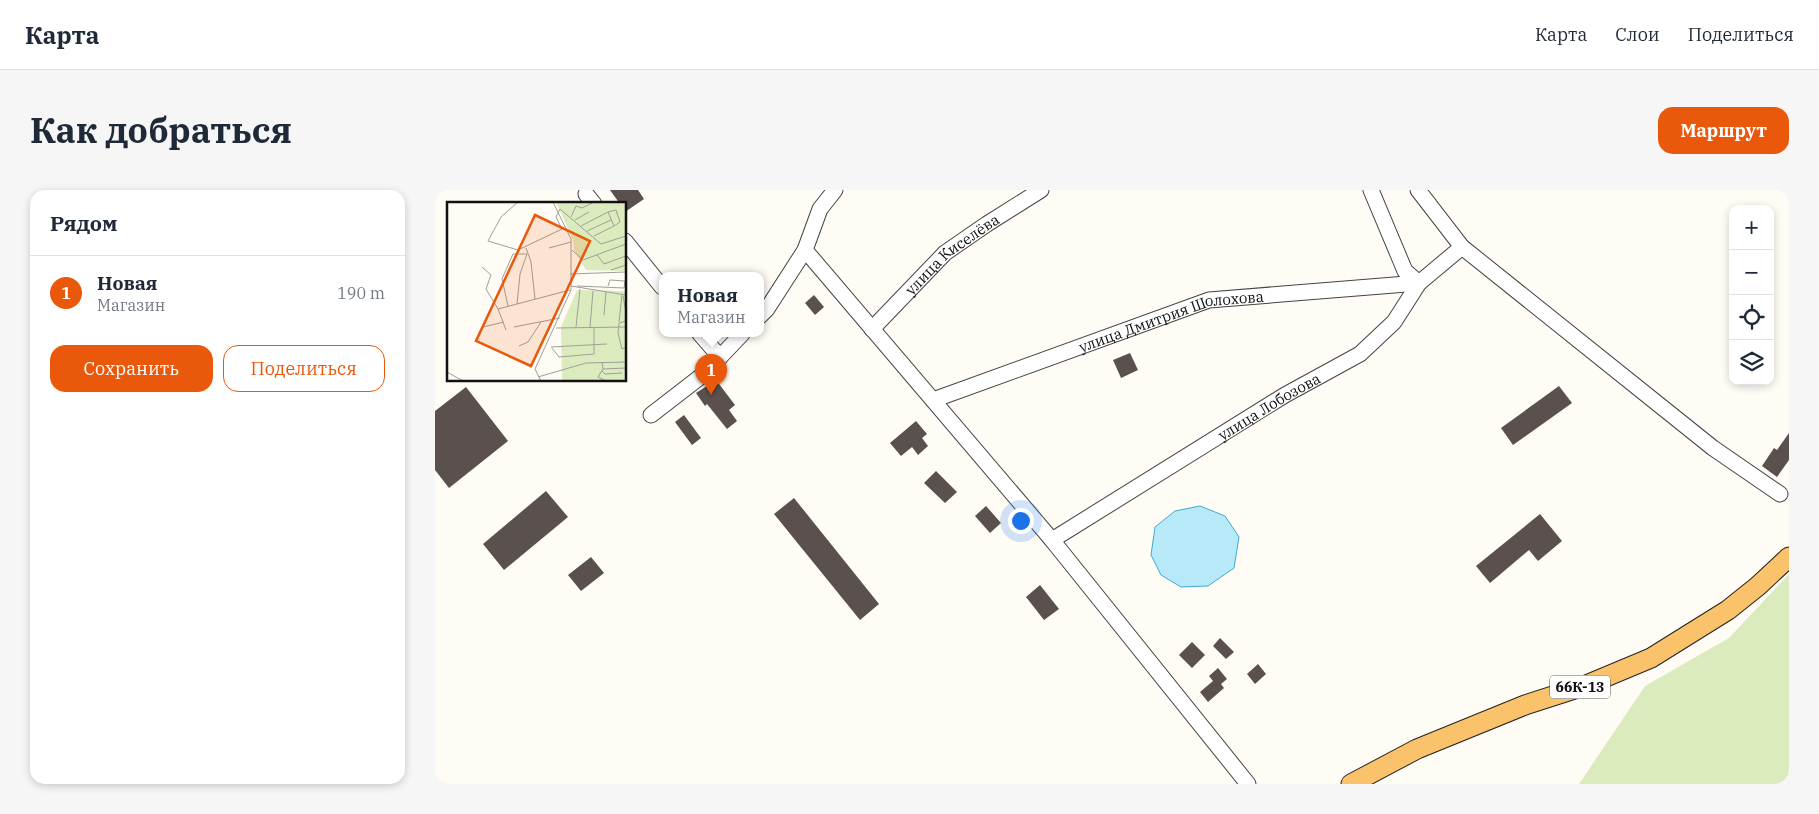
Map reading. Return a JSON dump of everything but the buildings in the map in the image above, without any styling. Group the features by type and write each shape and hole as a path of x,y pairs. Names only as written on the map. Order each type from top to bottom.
{"main road":[{"name":"66К-13","path":"1351,784 1417,749 1525,705 1583,686 1651,658 1728,610 1789,557"}],"street":[{"path":"764,312 805,250 820,209 835,190"},
{"name":"улица Киселёва","path":"872,329 945,253 1041,190"},
{"path":"1371,190 1405,271 1419,284"},
{"path":"1419,190 1461,247 1713,448 1780,494"},
{"path":"626,243 659,283"},
{"name":"улица Лобозова","path":"1052,540 1285,395 1360,354 1394,322 1419,284 1461,247"},
{"path":"805,250 1052,540 1248,784"},
{"name":"улица Дмитрия Шолохова","path":"933,400 1209,300 1419,284"},
{"path":"703,337 720,357"},
{"path":"651,415 704,374 738,337"}],"green space":[{"path":"1789,574 1789,784 1579,784 1645,686 1729,638"}],"water":[{"path":"1200,506 1225,516 1239,537 1234,568 1208,586 1181,587 1161,575 1151,555 1155,527 1175,511"}],"place":[{"name":"Новая","path":"711,395"}]}
